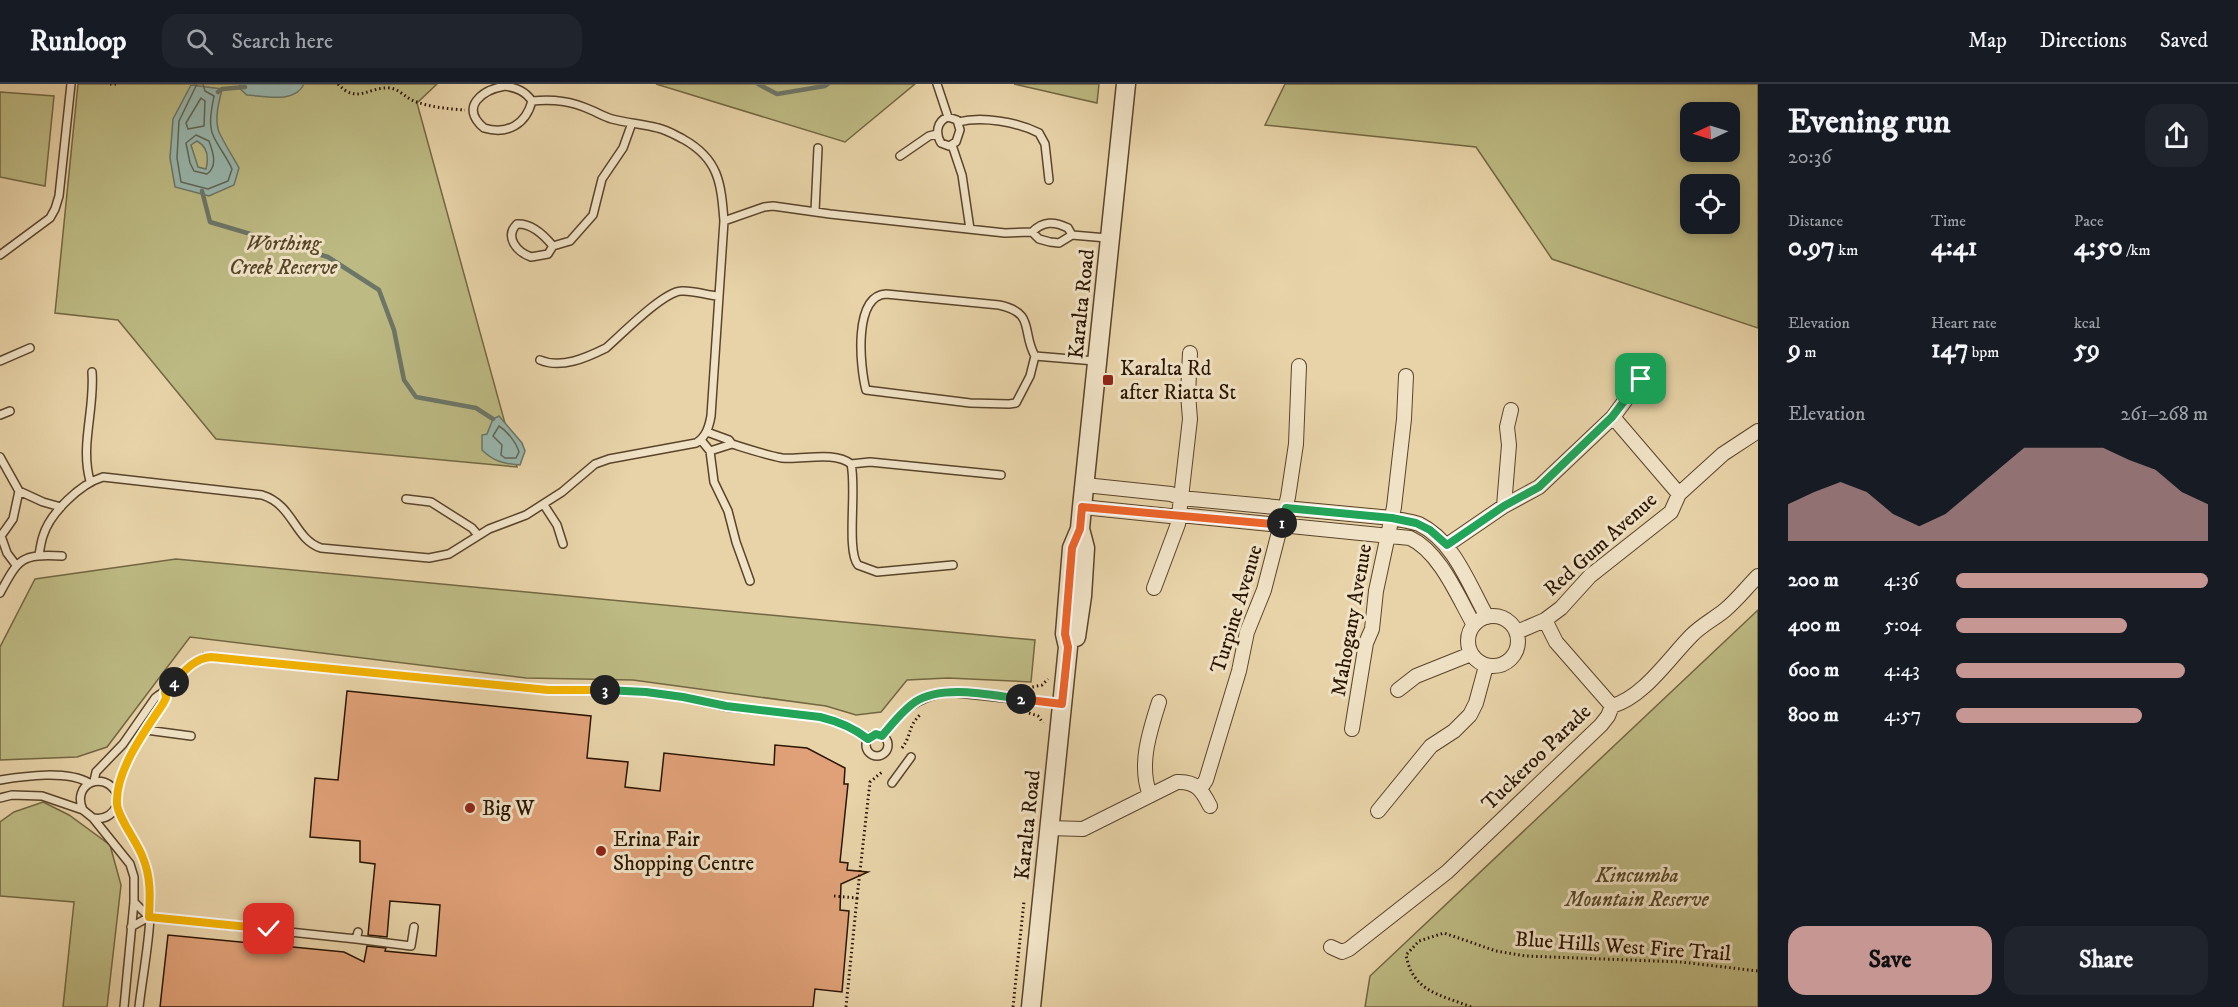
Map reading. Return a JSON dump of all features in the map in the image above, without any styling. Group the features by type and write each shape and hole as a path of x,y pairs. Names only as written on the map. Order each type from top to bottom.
{"street":[{"name":"Karalta Road","path":"1031,1007 1068,647 1065,634 1072,548 1080,529 1126,84"},
{"path":"1154,588 1179,524 1190,419 1188,394 1190,353"},
{"name":"Turpine Avenue","path":"1200,789 1206,780 1239,671 1247,632 1264,590 1286,508 1294,470 1299,366"},
{"name":"Mahogany Avenue","path":"1352,729 1366,643 1372,629 1376,591 1392,518 1404,419 1406,376"},
{"path":"1447,545 1504,506 1539,487 1612,417 1641,379"},
{"path":"1504,506 1509,445 1507,427 1511,410"},
{"path":"1612,417 1679,494"},
{"name":"Red Gum Avenue","path":"1517,632 1545,620 1561,608 1590,576 1671,512 1679,494 1723,454 1758,431"},
{"path":"1085,485 1172,494 1181,498 1392,518 1416,523 1430,530 1447,545 1487,617"},
{"path":"1082,507 1410,538 1420,543 1435,558 1474,625"},
{"name":"Tuckeroo Parade","path":"1331,947 1342,952 1349,949 1447,872 1601,725 1612,706 1628,699 1674,657 1690,637 1725,609 1758,576"},
{"path":"1494,616 1512,624 1517,632 1518,643 1516,653 1509,662 1499,666 1486,666 1478,662 1471,654 1468,638 1474,625 1487,617 1494,616"},
{"path":"1545,620 1556,642 1612,706"},
{"path":"1398,690 1416,676 1471,654"},
{"path":"1378,811 1431,746 1459,727 1470,715 1476,703 1486,666"},
{"path":"1150,795 1145,767 1150,733 1159,702"},
{"path":"1049,828 1083,829 1177,782 1193,784 1200,789 1210,806"}],"lane":[{"path":"0,255 50,218 56,209 70,84"},
{"path":"937,84 948,117"},
{"path":"505,86 516,88 526,93 532,101 529,113 524,120 517,125 501,129 484,128 478,123 474,111 477,98 493,88 505,86"},
{"path":"39,555 43,534 61,507 90,481 103,477 118,477 165,485 262,495 274,499 285,508 305,538 321,548 429,558 442,557 478,535 544,505 595,464 701,440 707,432 711,416 724,221 718,177 705,154 662,129 610,119 568,102 554,99 532,101"},
{"path":"948,117 956,118 958,122 959,134 952,145 941,143 937,134 941,122 948,117"},
{"path":"958,122 994,121 1040,133 1045,144 1049,180"},
{"path":"553,246 548,239 527,225 517,224 511,231 511,237 517,249 531,257 548,254 553,246 570,241 593,216 602,178 623,148 632,123"},
{"path":"900,156 929,136 937,134"},
{"path":"952,145 962,175 970,229"},
{"path":"815,211 818,148"},
{"path":"724,221 764,207 795,208 1011,233 1032,232 1040,225 1051,222 1068,228 1072,235"},
{"path":"1032,232 1039,238 1059,243 1072,235 1110,238"},
{"path":"540,360 549,364 560,364 606,348 659,302 673,293 692,291 718,296"},
{"path":"878,295 999,304 1012,309 1026,321 1029,342 1035,356 1034,366 1016,403 970,403 872,392 866,390 861,359 864,315 872,299 878,295"},
{"path":"0,361 30,348"},
{"path":"1035,356 1098,361"},
{"path":"90,481 86,458 92,408 92,372"},
{"path":"0,415 10,411"},
{"path":"707,432 729,440 732,444"},
{"path":"701,440 710,451 714,482 728,511 750,581"},
{"path":"710,451 732,444 781,457 805,459 832,457 844,459 851,464 870,462 1001,475"},
{"path":"0,457 19,491 61,507"},
{"path":"851,464 854,489 853,554 858,565 878,572 952,565"},
{"path":"16,565 7,553 0,536 13,519 19,491"},
{"path":"406,499 431,502 478,535"},
{"path":"544,505 557,525 563,544"},
{"path":"0,593 16,565 29,556 62,556"},
{"path":"83,810 81,793 92,782 96,772 123,744 155,698 165,692 192,664 205,657 548,690 646,692 726,706 820,717 849,727 868,739"},
{"path":"139,1007 149,917 148,872 143,856 117,806 117,794 127,763 163,704 166,698 165,692"},
{"path":"882,736 896,718 916,701 930,695 948,692 1062,704"},
{"path":"146,730 191,736"},
{"path":"876,734 882,736 888,740 889,747 880,756 873,755 867,750 868,739 876,734"},
{"path":"892,783 910,757"},
{"path":"0,780 25,776 76,777 92,782 105,782 117,794"},
{"path":"0,798 12,795 42,796 83,810 93,818 130,864 134,878 134,902 124,1007"},
{"path":"93,818 104,818 117,806"},
{"path":"134,902 149,917"},
{"path":"131,927 149,917 357,935 411,946 414,927"}],"path":[{"path":"110,84 116,84"},
{"path":"338,84 346,91 359,94 392,88 417,102 474,111"},
{"path":"1022,688 1037,687 1049,677"},
{"path":"902,748 912,723 921,714"},
{"path":"846,1007 870,782 882,771"},
{"path":"834,896 857,898"},
{"name":"Blue Hills West Fire Trail","path":"1471,1007 1420,985 1409,970 1406,955 1419,941 1444,933 1496,951 1526,956 1651,960 1758,971"}],"green space":[{"name":"Worthing Creek Reserve","path":"78,84 437,84 417,103 517,467 216,439 118,320 55,313"},
{"path":"656,84 915,84 845,142"},
{"path":"1014,84 1099,84 1097,103"},
{"path":"1285,84 1758,84 1758,328 1552,259 1476,147 1265,125"},
{"path":"0,92 54,96 45,186 0,177"},
{"path":"176,559 1035,640 1031,682 948,678 907,680 881,712 856,715 826,706 633,680 526,678 190,637 107,747 77,757 0,760 0,647 35,579"},
{"name":"Kincumba Mountain Reserve","path":"1758,610 1758,1007 1365,1007 1370,976"},
{"path":"43,802 69,815 110,845 121,885 107,1007 63,1007 74,902 0,896 0,822 14,812"}],"water":[{"path":"240,84 304,84 294,94 286,97 270,97 247,95 240,89"},
{"path":"191,85 222,89 217,124 239,168 234,185 209,196 175,187 170,158 173,119","holes":["197,141 207,153 206,169 198,167 191,145"]},
{"path":"499,416 522,443 525,451 520,465 499,461 482,450 482,435 487,434 493,419"}],"building":[{"name":"Erina Fair Shopping Centre","path":"347,691 591,716 587,758 628,762 625,787 660,791 664,753 774,765 775,745 807,748 845,768 844,784 848,784 840,862 848,863 847,870 868,872 841,884 840,910 849,911 842,992 815,989 813,1007 160,1007 168,935 344,952 364,962 367,946 386,948 385,951 436,956 440,905 390,901 387,937 368,935 375,864 360,862 360,841 310,837 315,778 338,780"}],"waterway":[{"path":"758,84 777,94 828,84"},
{"path":"218,92 222,89 245,87"},
{"path":"202,191 210,222 328,257 379,290 394,330 404,380 416,397 476,408 493,419"}],"place":[{"name":"Karalta Rd after Riatta St","path":"1108,380"},
{"name":"Big W","path":"470,808"},
{"name":"Erina Fair Shopping Centre","path":"601,851"}],"route":[{"path":"269,929 149,917 148,872 143,856 117,806 117,794 127,763 163,704 166,698 165,692 185,670 205,657 548,690 601,689 646,692 726,706 820,717 859,732 868,739 876,734 882,736 896,718 916,701 930,695 948,692 1062,704 1068,647 1065,634 1072,548 1080,529 1082,507 1282,525 1286,508 1392,518 1416,523 1430,530 1447,545 1504,506 1539,487 1612,417 1641,379"}]}
